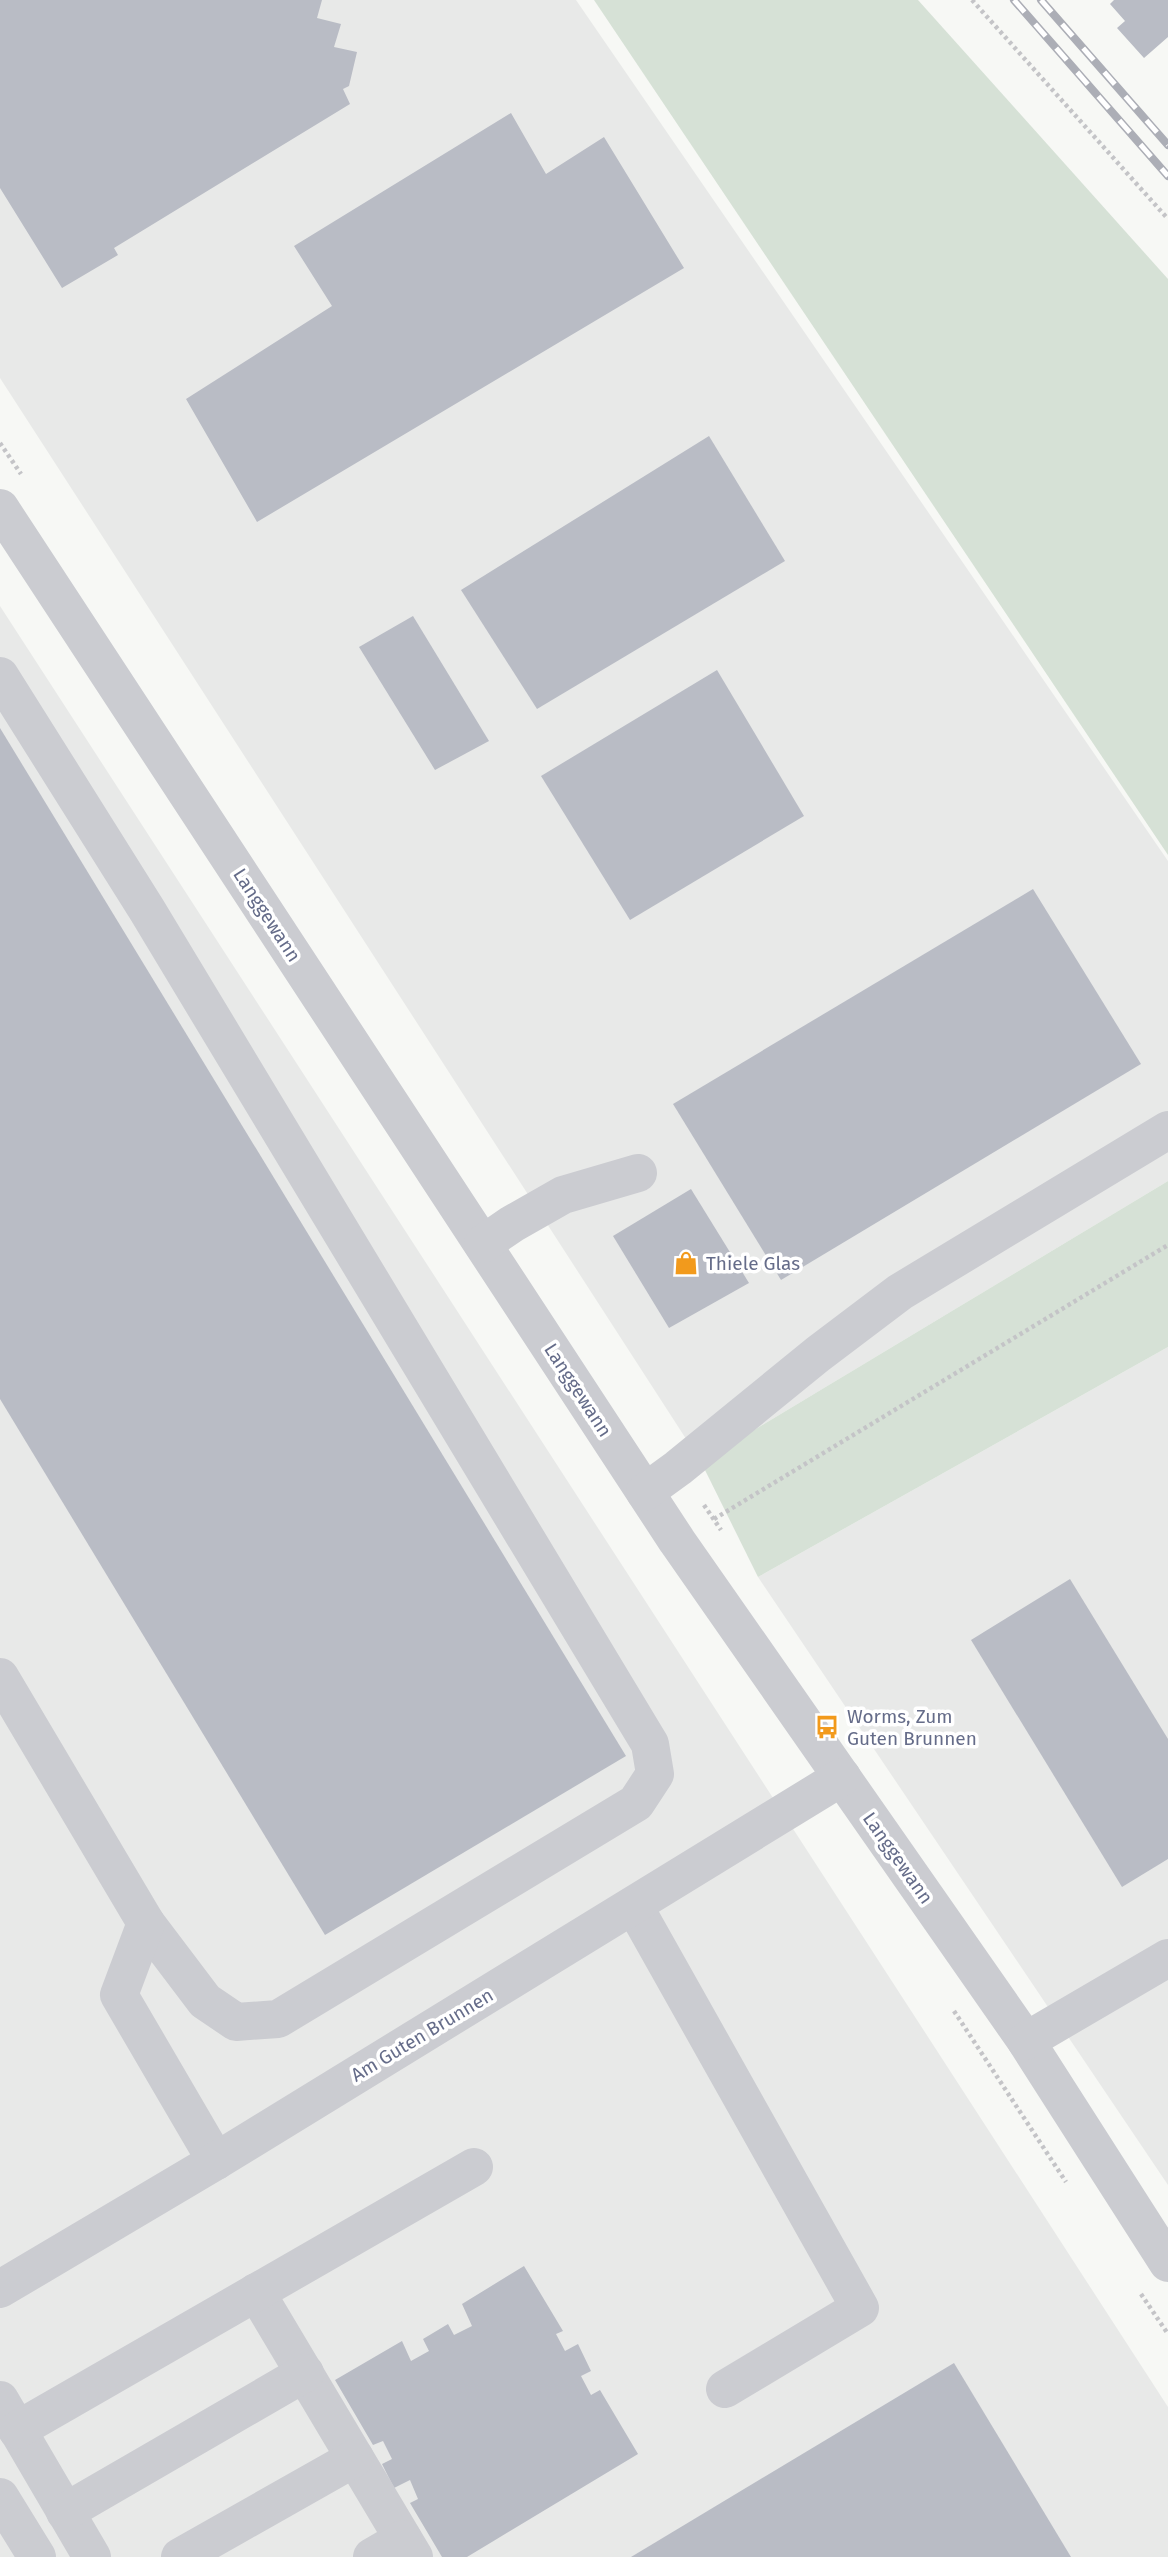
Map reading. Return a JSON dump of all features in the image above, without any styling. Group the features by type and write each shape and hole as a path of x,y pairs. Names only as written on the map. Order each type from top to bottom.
{"street":[{"name":"Langgewann","path":"0,508 677,1541 1027,2041 1168,2263"},
{"path":"0,676 147,909 650,1744 655,1774 636,1803 278,2019 236,2022 205,2001 146,1923 0,1677"},
{"path":"645,1492 818,1354 900,1293 1168,1130"},
{"path":"483,1244 563,1195 638,1173"},
{"name":"Am Guten Brunnen","path":"0,2289 216,2161 842,1777"},
{"path":"634,1906 860,2308 725,2389"},
{"path":"146,1923 119,1995 216,2161"},
{"path":"1027,2041 1168,1958"},
{"path":"92,2557 9,2415 256,2292 474,2167"},
{"path":"256,2292 355,2458 396,2551"},
{"path":"65,2512 306,2373"},
{"path":"180,2557 355,2458"},
{"path":"0,2497 37,2557"}],"path":[{"path":"972,0 1168,219"},
{"path":"677,1541 1168,1245"}],"shaded area":[{"path":"0,0 576,0 1168,861 1168,1181 701,1462 0,378"},
{"path":"594,0 918,0 1168,279 1168,855"},
{"path":"0,606 1168,2407 1168,2557 0,2557"},
{"path":"1168,1181 1168,1347 758,1577 701,1462"},
{"path":"1168,1347 1168,2185 758,1577"}],"building":[{"path":"0,0 322,0 317,18 341,24 334,47 357,52 349,86 343,89 350,104 114,248 118,255 62,288 0,188"},
{"path":"1114,0 1168,0 1168,37 1144,58 1117,28 1125,21 1110,4"},
{"path":"511,113 546,174 604,137 684,268 257,522 186,399 332,306 294,246"},
{"path":"709,436 785,561 537,709 461,590"},
{"path":"413,616 489,741 435,770 359,647"},
{"path":"717,670 804,816 630,920 541,776"},
{"path":"0,728 626,1756 325,1935 0,1399"},
{"path":"1033,889 1141,1064 781,1280 673,1104"},
{"path":"691,1189 749,1283 669,1328 613,1236"},
{"path":"1070,1579 1168,1739 1168,1859 1122,1887 971,1640"},
{"path":"524,2266 563,2331 556,2334 565,2351 578,2344 591,2371 581,2376 591,2395 600,2390 638,2454 467,2557 442,2557 410,2503 418,2499 410,2480 394,2488 382,2464 392,2459 383,2441 373,2445 335,2380 402,2341 411,2361 429,2351 423,2339 448,2324 454,2335 472,2326 462,2304"},
{"path":"954,2363 1071,2557 631,2557"}],"railway":[{"path":"1014,0 1168,176"},
{"path":"1041,0 1168,145"}],"place":[{"name":"Thiele Glas","path":"686,1263"},
{"name":"Worms, Zum Guten Brunnen","path":"827,1727"}]}
